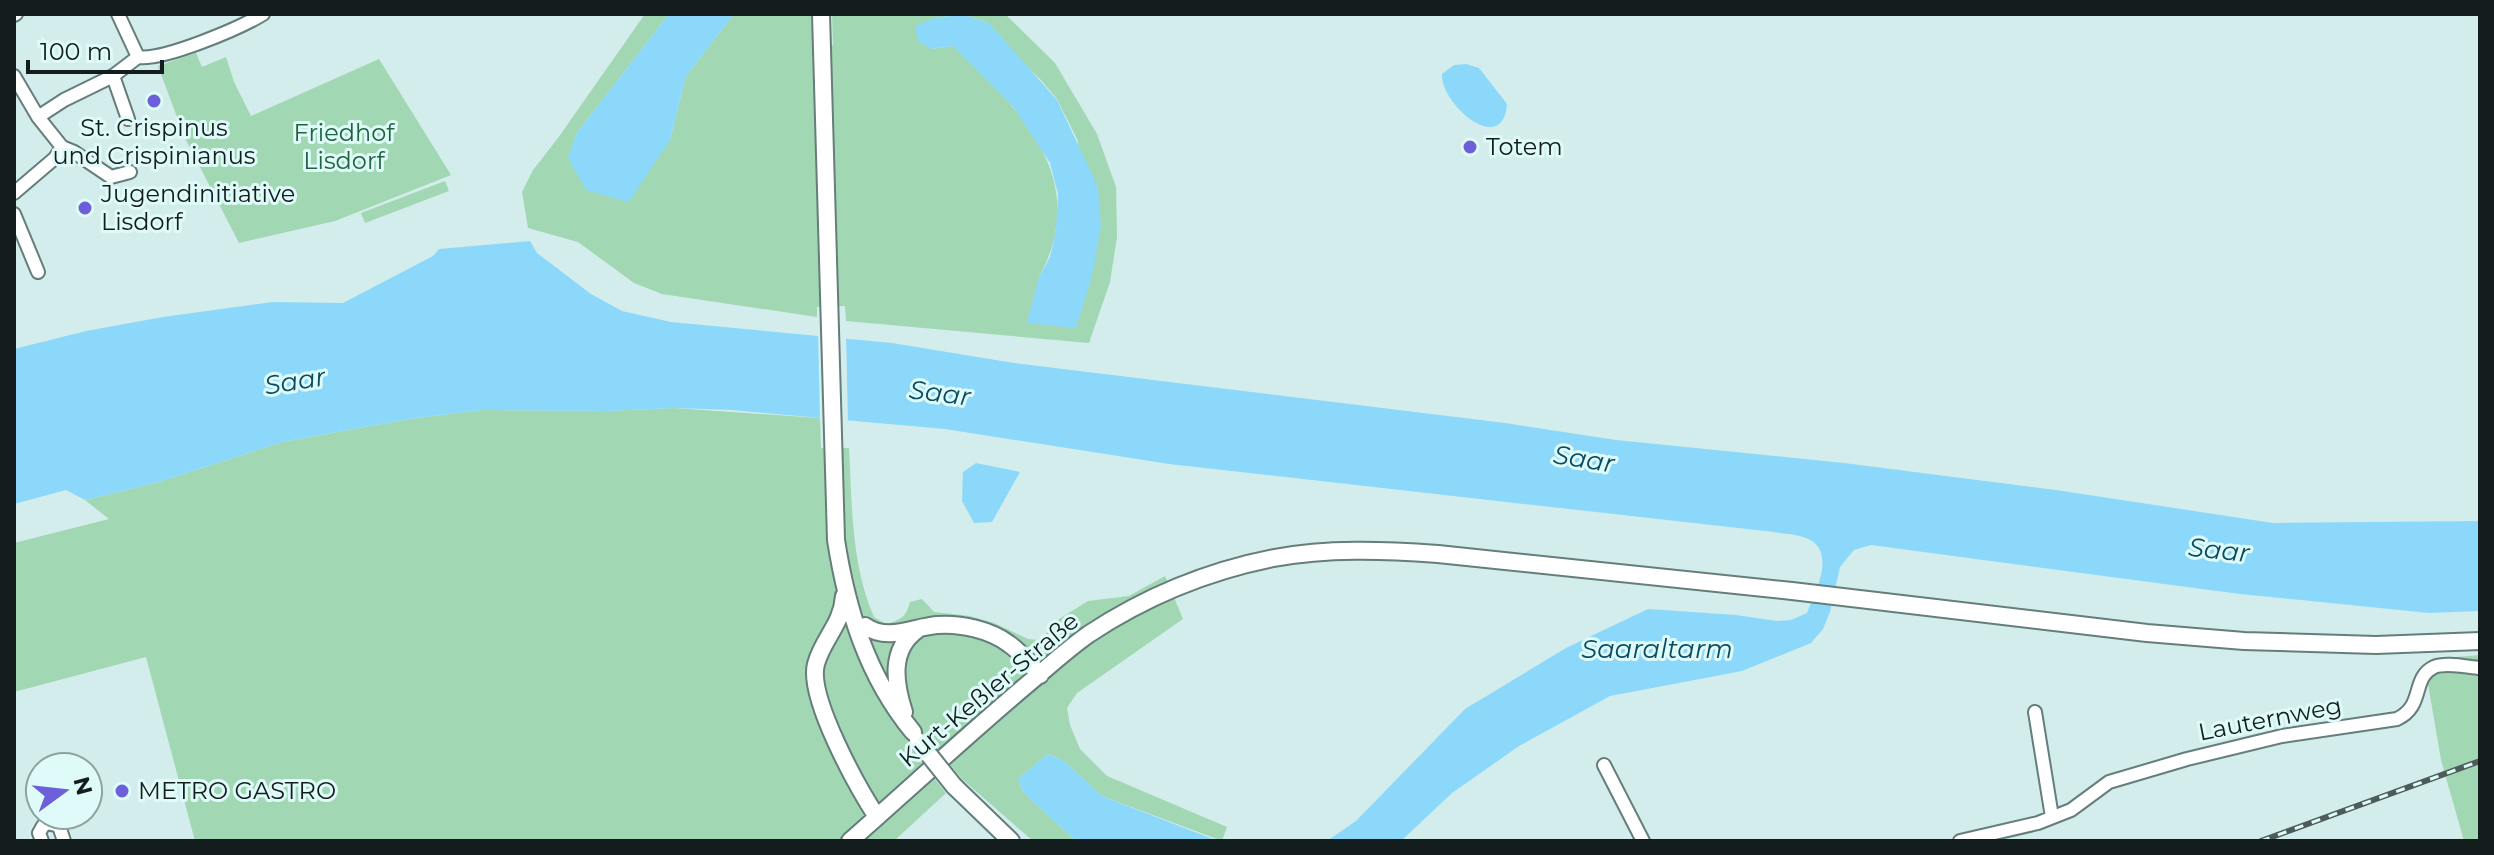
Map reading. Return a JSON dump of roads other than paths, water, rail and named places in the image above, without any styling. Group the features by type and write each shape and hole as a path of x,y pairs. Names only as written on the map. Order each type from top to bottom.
{"main road":[{"path":"821,14 836,540 843,607 840,620 821,652 814,674 821,705 855,783 877,817"},
{"path":"836,486 865,626 879,664 912,730"},
{"name":"Kurt-Keßler-Straße","path":"850,841 1086,636 1171,589 1242,565 1307,553 1387,550 1438,554 1792,591 2147,633 2244,641 2376,645 2480,641"},
{"path":"842,579 858,635 884,693 954,786 1011,841"},
{"path":"865,626 883,634 938,625 960,625 1007,642 1040,675"},
{"path":"912,730 895,684 902,646 917,630"},
{"path":"821,652 828,645 846,640 856,644 868,660"}],"street":[{"path":"118,14 138,57"},
{"path":"38,117 87,87 113,76 138,57 173,51 232,30 263,14"},
{"path":"14,76 38,117 62,147 111,177 130,172"},
{"path":"113,76 128,119"},
{"path":"14,193 55,158 62,147"},
{"path":"14,214 38,272"},
{"name":"Lauternweg","path":"1960,841 2022,828 2071,810 2109,782 2146,770 2282,736 2397,719 2412,710 2422,677 2432,668 2443,665 2480,668"},
{"path":"2035,712 2052,817"},
{"path":"1604,765 1643,841"},
{"path":"42,841 39,833 48,823 59,826 64,841"}],"water":[{"path":"669,14 734,14 686,76 670,140 629,202 586,190 568,158 576,134"},
{"path":"963,14 990,24 1057,100 1098,187 1101,226 1092,276 1076,328 1027,323 1039,277 1050,257 1056,229 1058,194 1050,163 1014,108 953,46 931,49 918,41 915,26 935,18"},
{"path":"1466,64 1479,68 1507,104 1503,119 1495,126 1484,126 1472,120 1451,99 1444,86 1442,74 1454,65"},
{"path":"530,241 537,253 591,294 622,311 671,322 892,343 1014,363 1505,423 1616,440 1844,463 2056,490 2273,523 2480,521 2480,611 2429,613 2240,594 1871,545 1854,550 1840,567 1830,612 1823,629 1811,643 1742,671 1610,696 1519,746 1452,793 1401,841 1327,841 1356,821 1465,709 1566,648 1648,609 1791,620 1807,613 1822,572 1821,552 1816,544 1806,538 1774,532 1169,464 945,429 731,410 674,408 483,410 409,419 282,442 159,482 85,500 66,490 14,504 14,349 86,331 163,317 273,302 343,303 433,256 439,249"},
{"path":"976,463 1020,472 992,522 974,523 962,501 963,472"},
{"path":"1048,754 1064,761 1102,796 1218,841 1076,841 1023,792 1018,779"}],"railway":[{"path":"2261,841 2480,761"}],"place":[{"name":"St. Crispinus und Crispinianus","path":"154,101"},
{"name":"Totem","path":"1470,147"},
{"name":"Jugendinitiative Lisdorf","path":"85,208"},
{"name":"METRO GASTRO","path":"122,791"}],"park label":[{"name":"Friedhof Lisdorf","path":"344,147"}],"water label":[{"name":"Saar","path":"295,381"},
{"name":"Saar","path":"940,393"},
{"name":"Saar","path":"1584,459"},
{"name":"Saar","path":"2219,550"},
{"name":"Saaraltarm","path":"1657,649"}]}
